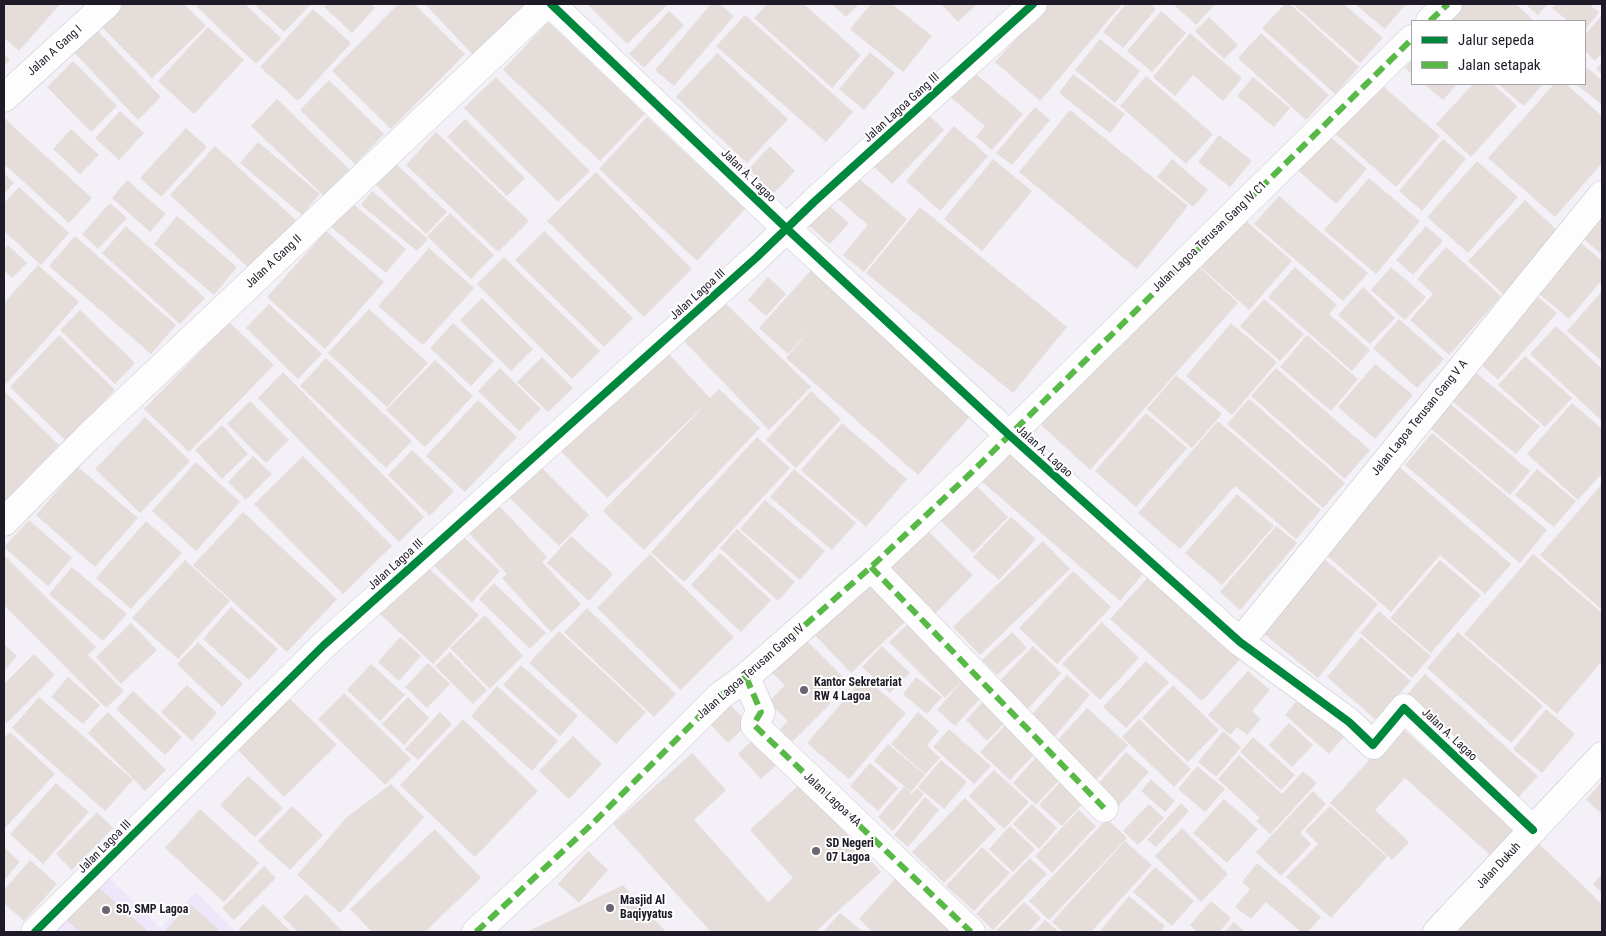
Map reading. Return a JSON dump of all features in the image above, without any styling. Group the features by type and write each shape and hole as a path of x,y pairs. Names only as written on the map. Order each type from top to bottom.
{"street":[{"name":"Jalan A Gang I","path":"4,98 107,4"},
{"name":"Jalan A Gang II","path":"4,522 87,438 546,4"},
{"name":"Jalan A. Lagao","path":"552,4 786,228 1008,434 1240,642 1349,722 1372,745 1404,708 1533,830"},
{"name":"Jalan Lagoa Gang III","path":"786,228 1033,4"},
{"path":"1431,20 1448,4"},
{"name":"Jalan Lagoa Terusan Gang IV C1","path":"1008,434 1411,40"},
{"name":"Jalan Lagoa Terusan Gang V A","path":"1240,642 1602,195"},
{"name":"Jalan Lagoa III","path":"35,932 324,645 757,258 786,228"},
{"name":"Jalan Lagoa Terusan Gang IV","path":"476,932 592,824 720,696 746,676 871,567 972,472 1008,434"},
{"path":"871,567 1104,808"},
{"name":"Jalan Lagoa 4A","path":"746,676 761,712 754,722 755,726 972,932"},
{"name":"Jalan Dukuh","path":"1437,932 1602,756"}],"shaded area":[{"name":"SD, SMP Lagoa","path":"105,874 161,928 196,892 234,929 230,932 49,932"}],"building":[{"path":"4,4 60,4 19,51 4,38"},
{"path":"121,4 184,4 206,26 152,78 100,25"},
{"path":"194,4 245,4 281,38 256,64"},
{"path":"254,4 311,4 284,32"},
{"path":"327,4 371,4 375,8 352,33 324,7"},
{"path":"398,4 414,4 465,54 391,129 332,71"},
{"path":"425,4 526,4 473,55"},
{"path":"587,4 668,4 627,44"},
{"path":"711,4 720,4 734,16 674,86 655,70"},
{"path":"767,4 804,4 861,55 832,88 754,18"},
{"path":"832,4 859,4 846,17"},
{"path":"871,4 892,4 932,36 903,72 850,29"},
{"path":"941,4 977,4 958,22"},
{"path":"1047,4 1122,4 1040,101 995,62"},
{"path":"1126,4 1151,4 1156,9 1123,48 1103,32"},
{"path":"1173,4 1215,4 1196,25"},
{"path":"1285,4 1290,4 1359,67 1335,94 1262,28"},
{"path":"1293,4 1344,4 1383,38 1360,63"},
{"path":"1355,4 1406,4 1385,29"},
{"path":"1461,4 1516,4 1533,20 1450,20 1448,18"},
{"path":"1525,4 1548,4 1538,15"},
{"path":"1556,4 1594,4 1591,6 1599,12 1586,29 1586,20 1567,20 1552,8"},
{"path":"313,9 351,43 298,101 260,67"},
{"path":"669,11 684,25 644,68 629,54"},
{"path":"1161,11 1186,33 1152,72 1127,51"},
{"path":"745,15 853,112 826,142 716,46"},
{"path":"1602,15 1602,53 1595,61 1586,52 1586,34"},
{"path":"1209,17 1238,45 1224,59 1195,31"},
{"path":"548,22 645,114 600,161 503,70"},
{"path":"93,26 161,97 138,120 70,48"},
{"path":"208,27 244,60 194,114 158,81"},
{"path":"1190,33 1242,78 1223,101 1193,75 1175,96 1153,77"},
{"path":"1261,33 1329,95 1306,120 1238,58"},
{"path":"1100,39 1140,71 1115,103 1075,70"},
{"path":"870,52 895,73 864,110 839,89"},
{"path":"717,53 788,119 747,163 676,97"},
{"path":"4,54 10,60 4,67"},
{"path":"73,61 117,106 91,132 47,87"},
{"path":"1411,61 1411,73 1405,68"},
{"path":"1602,62 1602,74 1596,69"},
{"path":"1586,67 1602,80 1602,105 1577,85 1586,85"},
{"path":"970,69 1023,114 992,150 976,137 985,126 949,96"},
{"path":"1073,74 1125,114 1110,133 1059,93"},
{"path":"1146,76 1213,134 1186,164 1120,106"},
{"path":"496,77 590,171 558,202 464,108"},
{"path":"1253,77 1290,108 1274,127 1237,96"},
{"path":"329,80 384,134 355,164 300,110"},
{"path":"1376,80 1440,136 1396,187 1332,131"},
{"path":"1425,85 1456,85 1443,100"},
{"path":"1472,85 1494,85 1517,106 1471,157 1436,124"},
{"path":"1499,85 1542,85 1524,106"},
{"path":"1553,85 1567,85 1602,116 1602,163 1555,217 1488,158"},
{"path":"277,99 351,171 325,197 251,126"},
{"path":"1035,107 1050,120 1012,165 996,153"},
{"path":"924,110 944,130 892,184 871,164"},
{"path":"1070,110 1188,206 1137,269 1019,172"},
{"path":"120,111 144,133 119,160 95,138"},
{"path":"647,117 745,209 697,261 599,169"},
{"path":"4,118 92,198 69,223 4,164"},
{"path":"465,119 525,178 507,196 447,137"},
{"path":"954,126 988,156 940,211 906,181"},
{"path":"186,128 207,147 161,197 140,178"},
{"path":"71,129 99,155 80,174 53,149"},
{"path":"1324,131 1367,169 1336,204 1293,166"},
{"path":"436,132 529,221 498,252 406,165"},
{"path":"1219,135 1252,161 1230,187 1198,162"},
{"path":"1443,139 1466,159 1422,211 1399,191"},
{"path":"258,142 320,194 302,215 240,163"},
{"path":"215,146 296,220 251,270 170,195"},
{"path":"770,146 795,171 774,193 749,169"},
{"path":"993,159 1032,191 982,251 944,219"},
{"path":"1172,159 1208,190 1193,207 1157,177"},
{"path":"1477,161 1518,197 1468,253 1427,217"},
{"path":"394,162 447,212 426,234 374,183"},
{"path":"596,172 692,269 644,317 547,221"},
{"path":"4,173 14,183 4,194"},
{"path":"856,176 907,219 864,272 843,255 868,225 838,199"},
{"path":"1369,178 1420,221 1376,274 1324,230"},
{"path":"127,180 166,214 150,232 112,198"},
{"path":"19,187 69,233 41,265 4,231 4,203"},
{"path":"372,191 428,239 417,251 361,205"},
{"path":"1279,196 1368,273 1343,301 1254,224"},
{"path":"1525,200 1560,233 1504,295 1468,261"},
{"path":"825,202 849,223 830,244 806,223"},
{"path":"110,203 127,218 98,249 82,234"},
{"path":"352,203 406,249 386,273 331,227"},
{"path":"920,207 1067,327 1013,393 866,273"},
{"path":"450,213 494,255 471,279 427,236"},
{"path":"1237,213 1292,261 1249,310 1194,261"},
{"path":"177,216 237,267 214,295 154,244"},
{"path":"1602,217 1602,255 1584,239"},
{"path":"126,226 205,298 180,324 102,253"},
{"path":"1426,226 1443,241 1413,275 1396,260"},
{"path":"326,231 384,282 325,349 267,297"},
{"path":"544,231 633,318 604,347 515,260"},
{"path":"75,236 176,325 151,354 49,266"},
{"path":"1581,243 1602,261 1602,280 1569,319 1538,293"},
{"path":"8,245 27,263 12,278 4,270 4,249"},
{"path":"1446,247 1501,296 1449,355 1410,320 1433,294 1417,279"},
{"path":"429,248 474,288 423,345 378,306"},
{"path":"504,257 600,351 572,379 477,284"},
{"path":"1193,261 1238,303 1090,470 1035,419"},
{"path":"38,265 79,302 6,384 4,382 4,303"},
{"path":"1295,267 1337,305 1329,314 1370,350 1352,371 1268,297"},
{"path":"1391,267 1426,297 1405,320 1371,290"},
{"path":"813,268 974,412 918,475 786,358 813,327 788,354 759,328"},
{"path":"768,277 786,294 766,316 748,300"},
{"path":"1363,287 1395,318 1370,344 1338,315"},
{"path":"1602,291 1602,361 1567,331"},
{"path":"1537,296 1557,313 1498,380 1478,362"},
{"path":"482,298 533,349 511,371 460,320"},
{"path":"720,298 811,387 769,430 681,338"},
{"path":"1264,299 1304,334 1280,361 1240,326"},
{"path":"269,304 322,354 298,379 246,328"},
{"path":"369,309 428,363 387,407 328,353"},
{"path":"80,310 135,363 115,384 60,330"},
{"path":"1399,319 1444,359 1417,388 1373,348"},
{"path":"229,322 274,365 189,452 144,409"},
{"path":"453,323 494,361 471,386 430,348"},
{"path":"1231,323 1277,362 1232,415 1186,376"},
{"path":"1556,326 1602,369 1602,421 1530,354"},
{"path":"59,335 115,390 66,441 10,387"},
{"path":"1307,335 1358,379 1331,411 1280,367"},
{"path":"665,350 710,398 719,389 760,428 644,550 603,511 707,403 607,498 559,449"},
{"path":"1525,356 1572,398 1545,427 1498,385"},
{"path":"542,357 573,388 548,412 517,382"},
{"path":"326,358 412,441 386,468 300,386"},
{"path":"435,360 473,396 425,447 386,410"},
{"path":"1375,364 1413,395 1375,439 1338,407"},
{"path":"500,368 541,409 519,431 478,391"},
{"path":"1276,368 1370,450 1345,479 1251,396"},
{"path":"1474,371 1540,426 1516,454 1450,399"},
{"path":"283,372 424,517 399,542 258,398"},
{"path":"1176,375 1222,414 1192,448 1147,409"},
{"path":"4,391 59,445 6,500 4,498"},
{"path":"811,391 841,419 796,468 766,440"},
{"path":"1249,399 1345,483 1323,508 1227,424"},
{"path":"478,400 517,437 465,492 426,456"},
{"path":"250,401 289,440 266,463 227,424"},
{"path":"1449,403 1530,471 1510,495 1429,427"},
{"path":"1572,403 1602,429 1602,473 1578,500 1527,454"},
{"path":"1146,413 1187,448 1136,507 1095,471"},
{"path":"145,417 190,461 140,513 95,469"},
{"path":"1218,421 1321,510 1296,539 1235,486 1180,549 1138,513"},
{"path":"842,423 907,479 866,527 801,470"},
{"path":"222,425 248,454 222,479 195,450"},
{"path":"1432,433 1547,530 1520,563 1405,465"},
{"path":"757,437 790,468 684,582 651,552"},
{"path":"1006,448 1148,568 1120,601 980,480"},
{"path":"412,450 454,491 430,516 388,475"},
{"path":"253,456 272,474 246,500 228,482"},
{"path":"303,456 392,546 343,594 254,504"},
{"path":"196,462 240,502 196,551 152,511"},
{"path":"539,465 589,515 559,546 508,496"},
{"path":"1398,466 1511,564 1485,594 1440,555 1391,612 1323,552"},
{"path":"78,467 138,518 95,567 36,515"},
{"path":"794,469 856,523 832,550 770,497"},
{"path":"1537,469 1576,501 1554,527 1515,495"},
{"path":"972,481 1008,517 973,553 937,517"},
{"path":"1602,484 1602,610 1540,555"},
{"path":"1237,494 1274,526 1222,585 1185,553"},
{"path":"494,500 547,557 542,562 581,604 551,632 502,578 507,574 464,528"},
{"path":"765,500 825,551 800,580 740,529"},
{"path":"243,512 337,599 287,652 193,565"},
{"path":"1011,517 1036,539 999,580 973,557"},
{"path":"29,520 72,558 48,586 4,547"},
{"path":"146,521 182,553 131,609 96,578"},
{"path":"1276,526 1297,543 1240,610 1220,592"},
{"path":"737,529 795,582 778,601 720,548"},
{"path":"926,529 973,575 932,617 885,570"},
{"path":"456,530 500,571 472,602 428,560"},
{"path":"571,536 613,574 589,601 547,563"},
{"path":"1043,541 1070,569 980,655 953,627"},
{"path":"720,553 771,600 741,632 691,585"},
{"path":"650,554 734,637 681,690 597,608"},
{"path":"1533,554 1602,613 1602,661 1557,714 1464,634"},
{"path":"4,555 96,647 88,655 124,691 106,708 4,605"},
{"path":"1319,555 1378,604 1318,678 1258,629"},
{"path":"185,560 230,601 178,659 132,618"},
{"path":"1440,560 1481,595 1431,653 1390,618"},
{"path":"423,563 479,615 433,664 378,612"},
{"path":"72,567 127,614 103,641 49,594"},
{"path":"1073,571 1111,607 1057,664 1019,628"},
{"path":"870,573 911,616 851,673 810,630"},
{"path":"1151,574 1243,656 1202,701 1110,619"},
{"path":"494,583 546,633 530,649 479,599"},
{"path":"231,607 278,649 249,680 203,639"},
{"path":"587,608 676,694 654,717 564,632"},
{"path":"1379,611 1431,656 1412,678 1360,633"},
{"path":"485,615 523,656 490,689 450,648"},
{"path":"911,621 986,692 955,726 937,710 963,680 945,698 889,642"},
{"path":"1102,622 1139,658 1100,700 1062,664"},
{"path":"131,623 157,650 121,684 96,657"},
{"path":"559,631 646,712 616,744 529,663"},
{"path":"1012,632 1027,648 997,675 982,660"},
{"path":"1458,632 1543,706 1511,743 1427,668"},
{"name":"Kantor Sekretariat RW 4 Lagoa","path":"800,634 842,676 822,695 831,703 784,750 772,738 788,721 768,702 785,685 767,668"},
{"path":"400,637 421,656 399,681 378,662"},
{"path":"1361,637 1411,681 1376,720 1327,677"},
{"path":"198,642 243,684 222,707 177,664"},
{"path":"4,644 17,656 4,671"},
{"path":"882,646 910,673 890,693 862,667"},
{"path":"1033,646 1061,673 1023,714 994,687"},
{"path":"450,652 487,690 473,704 435,666"},
{"path":"34,654 55,675 7,723 4,720 4,684"},
{"path":"1146,661 1169,682 1126,728 1103,707"},
{"path":"428,663 450,684 427,708 405,687"},
{"path":"371,664 405,695 380,721 347,690"},
{"path":"521,665 578,716 560,736 503,685"},
{"path":"1248,671 1270,690 1252,711 1261,719 1247,735 1237,727 1230,735 1208,715"},
{"path":"1425,674 1538,776 1515,801 1403,699"},
{"path":"1067,675 1090,695 1050,742 1026,721"},
{"path":"68,677 100,705 83,724 51,697"},
{"path":"864,677 906,713 849,779 807,743"},
{"path":"916,677 942,697 927,714 903,694"},
{"path":"187,685 217,713 192,741 161,712"},
{"path":"1173,685 1219,730 1188,762 1142,718"},
{"path":"497,686 558,741 532,771 471,716"},
{"path":"133,691 182,737 165,755 116,709"},
{"path":"283,692 337,745 284,797 231,743"},
{"path":"344,693 411,759 385,785 318,719"},
{"path":"1302,695 1346,734 1329,754 1285,715"},
{"path":"988,696 1010,717 987,741 966,720"},
{"path":"39,697 133,780 105,811 12,728"},
{"path":"408,697 429,718 404,745 382,724"},
{"path":"726,701 748,723 728,743 706,720"},
{"path":"1087,708 1128,745 1095,781 1054,744"},
{"path":"1546,709 1575,734 1542,773 1513,749"},
{"path":"108,712 166,770 145,791 88,733"},
{"path":"440,712 452,724 418,760 405,749"},
{"path":"918,712 939,731 927,745 940,758 925,774 891,744"},
{"path":"463,719 538,791 475,857 400,785"},
{"path":"1139,719 1191,769 1174,787 1122,737"},
{"path":"1010,720 1040,748 1010,780 980,752"},
{"path":"1289,723 1313,745 1292,767 1269,745"},
{"path":"1400,726 1514,829 1491,856 1405,778 1375,810 1409,842 1392,860 1330,803"},
{"path":"949,729 991,766 974,784 933,747"},
{"path":"1223,731 1241,747 1216,777 1198,762"},
{"path":"10,732 55,774 4,829 4,738"},
{"path":"759,734 783,759 761,779 738,754"},
{"path":"573,736 602,764 569,799 539,771"},
{"path":"1253,737 1295,775 1281,790 1240,752"},
{"path":"888,744 925,775 911,792 874,761"},
{"path":"1126,752 1149,772 1114,811 1092,791"},
{"name":"SD Negeri 07 Lagoa","path":"692,753 726,790 694,820 768,902 793,878 750,830 801,783 881,872 815,932 711,932 613,824"},
{"path":"1039,754 1063,776 1036,805 1013,783"},
{"path":"1239,755 1282,794 1303,771 1317,783 1270,834 1256,821 1260,818 1218,779"},
{"path":"941,760 967,782 944,809 918,787"},
{"path":"870,763 898,788 878,811 850,786"},
{"path":"1197,766 1225,789 1205,812 1178,789"},
{"path":"994,770 1029,802 1004,829 969,796"},
{"path":"248,776 283,808 255,837 220,805"},
{"path":"1151,779 1175,801 1165,812 1141,791"},
{"path":"1062,780 1085,801 1062,826 1039,805"},
{"path":"1602,781 1602,814 1586,800"},
{"path":"56,783 89,812 43,864 10,834"},
{"path":"391,784 424,817 340,913 297,875 347,817"},
{"path":"904,787 912,794 917,788 924,794 893,831 878,817"},
{"path":"1313,791 1326,804 1300,833 1311,844 1281,876 1256,852"},
{"path":"925,797 939,810 908,847 894,835"},
{"path":"965,798 996,829 944,883 912,852"},
{"path":"1224,799 1258,829 1227,863 1193,833"},
{"path":"1181,803 1189,811 1156,847 1147,840"},
{"path":"1032,804 1057,828 1039,849 1013,824"},
{"path":"1149,804 1164,818 1138,845 1123,831"},
{"path":"292,806 323,835 290,870 258,841"},
{"path":"1330,806 1387,857 1331,918 1286,877 1318,844 1305,831"},
{"path":"200,809 259,863 224,902 165,848"},
{"path":"1079,810 1096,826 1052,873 1035,856"},
{"path":"97,812 113,828 72,870 56,854"},
{"path":"1107,819 1127,838 1049,920 1029,901"},
{"path":"1010,826 1035,849 1013,872 989,849"},
{"path":"1182,828 1228,874 1201,902 1155,856"},
{"path":"435,829 481,878 425,932 372,932 350,909"},
{"path":"1532,837 1602,904 1602,932 1443,932"},
{"path":"1125,841 1152,865 1091,932 1063,932 1052,922"},
{"path":"4,847 20,862 4,880"},
{"path":"982,847 1010,873 974,911 946,886"},
{"path":"588,851 608,870 579,903 558,884"},
{"path":"1030,858 1047,874 993,930 976,914"},
{"path":"30,860 57,884 24,921 4,903 4,890"},
{"path":"1257,863 1321,917 1308,932 1301,932 1266,902 1251,919 1235,907 1250,889 1242,882"},
{"path":"264,866 276,878 234,920 222,908"},
{"path":"1155,867 1194,901 1172,926 1133,892"},
{"path":"902,871 958,922 949,932 873,932 859,919"},
{"path":"1602,874 1602,893 1593,884"},
{"name":"Masjid Al Baqiyyatus","path":"623,885 666,932 527,932"},
{"path":"97,886 149,932 80,932 64,918"},
{"path":"306,894 343,932 298,932 283,917"},
{"path":"1129,896 1165,926 1160,932 1099,932"},
{"path":"1211,901 1231,918 1219,932 1197,932 1190,925"},
{"path":"1024,902 1041,918 1028,932 995,932"},
{"path":"190,904 218,929 215,932 164,932"},
{"path":"263,904 291,932 243,932 239,929"},
{"path":"840,913 863,932 823,932"},
{"path":"1045,920 1059,932 1034,932"},
{"path":"1234,922 1245,932 1225,932"}],"marked path":[{"path":"1431,20 1448,4"},
{"path":"476,932 592,824 720,696 746,677 871,567 972,472 1411,40"},
{"path":"871,567 1104,808"},
{"path":"746,677 761,712 755,722 755,726 971,932"}],"cycle path":[{"path":"551,4 786,228 1008,434 1240,642 1349,722 1373,745 1404,708 1533,830"},
{"path":"35,932 324,645 757,257 814,202 1033,4"}],"place":[{"name":"Kantor Sekretariat RW 4 Lagoa","path":"804,690"},
{"name":"SD Negeri 07 Lagoa","path":"816,851"},
{"name":"Masjid Al Baqiyyatus","path":"610,908"},
{"name":"SD, SMP Lagoa","path":"106,910"}]}
